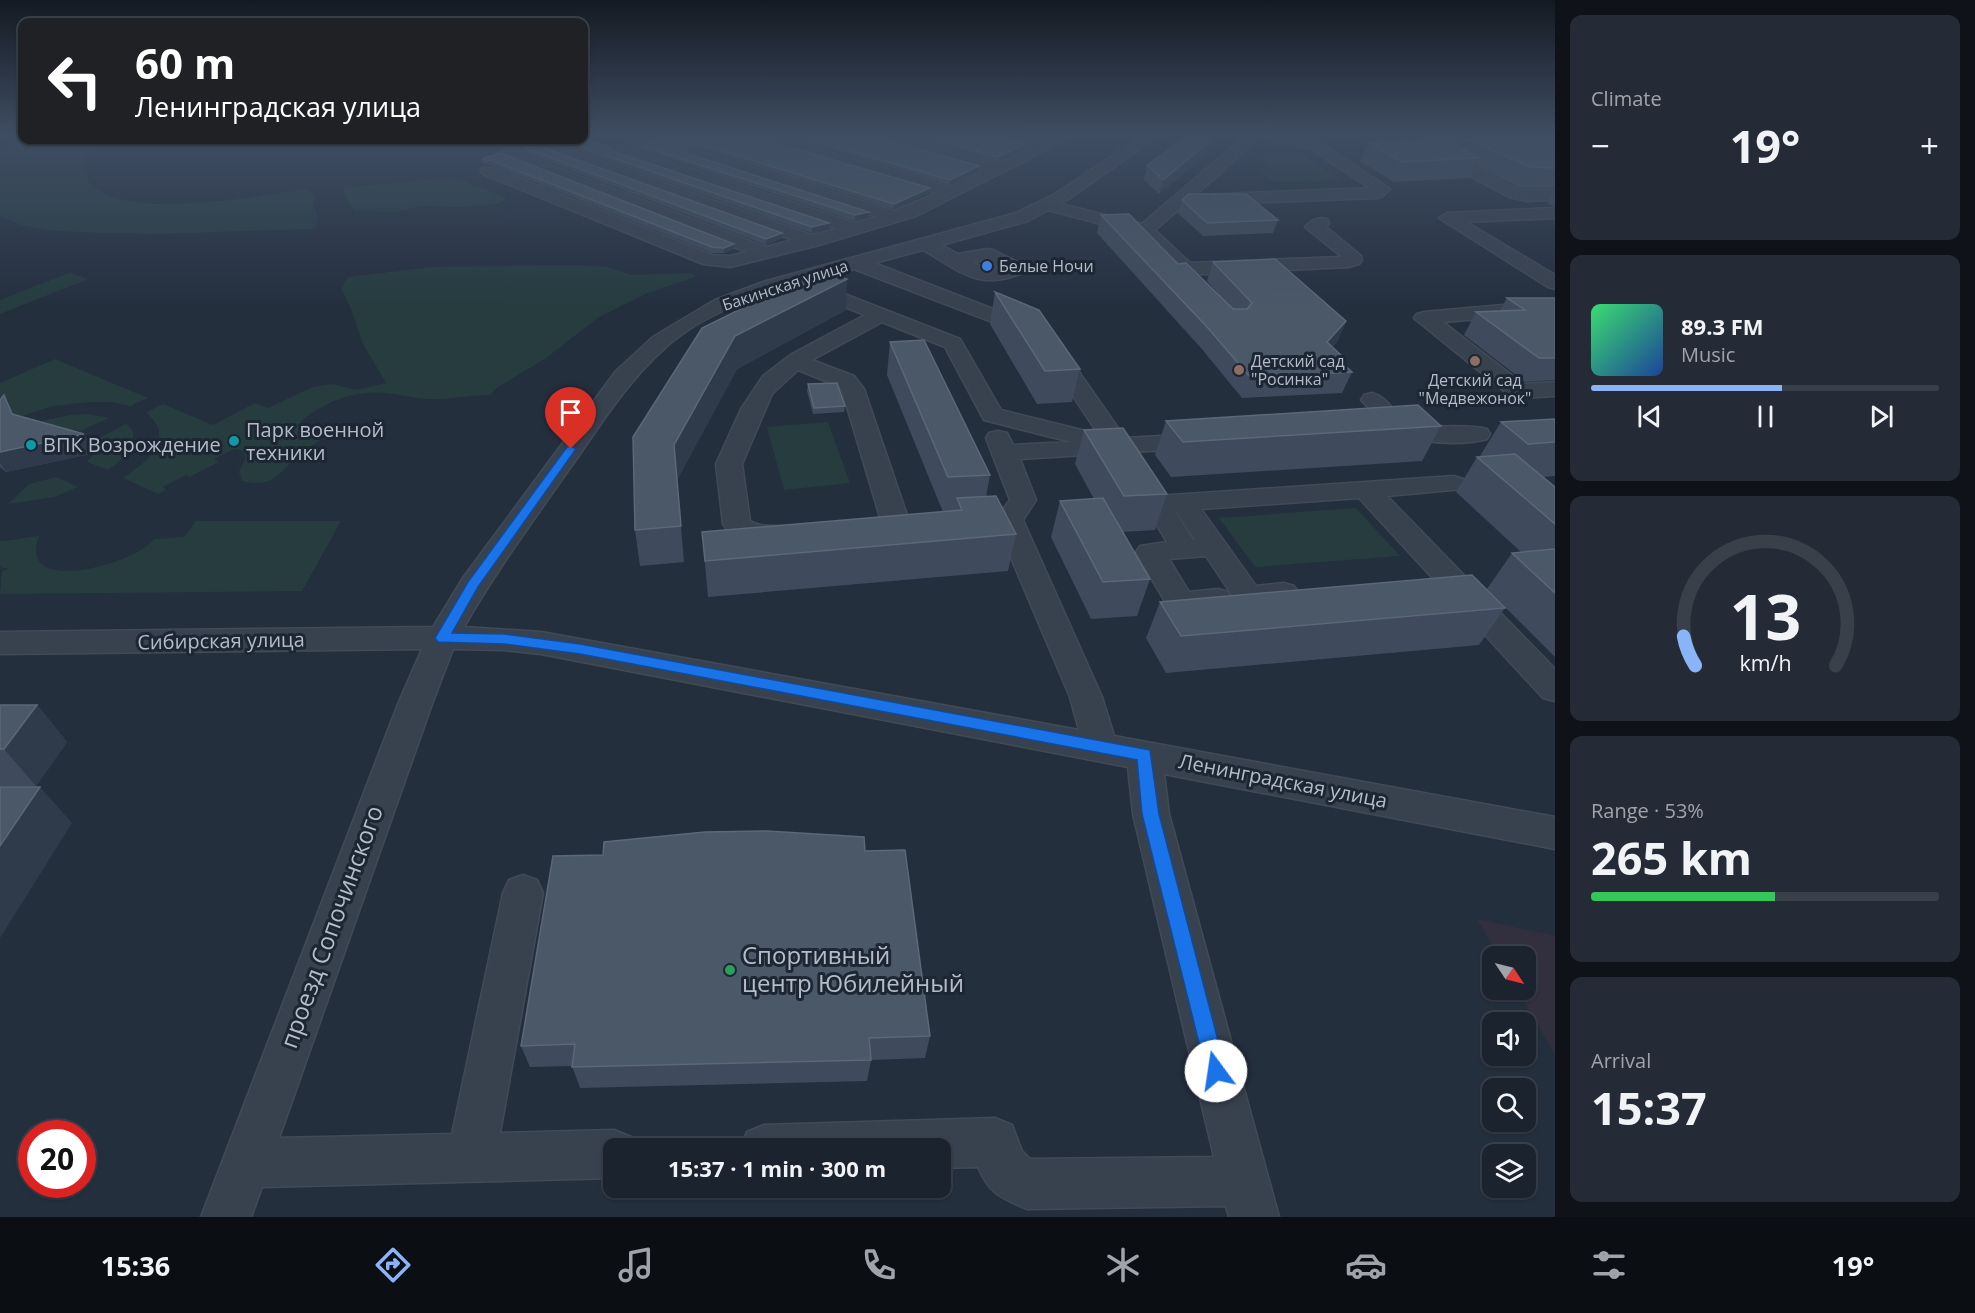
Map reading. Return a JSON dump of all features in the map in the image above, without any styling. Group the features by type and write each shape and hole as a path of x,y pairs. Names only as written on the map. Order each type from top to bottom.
{"street":[{"path":"542,193 709,260 730,262 895,217 949,193"},
{"path":"609,193 765,253"},
{"path":"678,193 813,241"},
{"path":"746,193 855,229"},
{"path":"818,193 895,217"},
{"name":"Бакинская улица","path":"442,638 473,585 624,376 660,341 699,316 723,304 770,286 1005,223 1047,205 1066,193"},
{"path":"1144,230 1188,193"},
{"path":"1184,196 1206,199 1377,193"},
{"path":"1512,193 1527,196 1555,195"},
{"path":"903,198 925,205"},
{"path":"1160,216 1224,214 1206,199"},
{"path":"1047,205 1144,230 1185,269 1200,290"},
{"path":"1555,213 1447,218 1555,283"},
{"path":"1521,214 1547,228"},
{"path":"1185,269 1353,260 1352,256 1314,227 1321,223"},
{"path":"926,244 956,260"},
{"path":"730,262 770,286"},
{"path":"854,262 1038,333 1047,340 1118,446"},
{"path":"793,279 953,343 992,415 994,429 1023,500 998,520 1086,697 1096,729 1097,746"},
{"path":"1555,308 1543,312 1495,312 1425,318 1518,391 1555,389"},
{"path":"807,531 763,535 743,530 737,524 729,464 761,392 772,380 796,362 882,314"},
{"path":"796,362 846,381 853,389 897,525"},
{"path":"1372,400 1402,429"},
{"path":"992,415 1118,446"},
{"path":"1373,430 1402,429 1453,435 1478,434"},
{"path":"1005,453 1222,440"},
{"path":"1185,549 1157,504 1454,484"},
{"path":"1366,490 1555,689"},
{"path":"1184,503 1248,597"},
{"path":"1214,547 1150,552 1181,603 1307,591"},
{"path":"1414,582 1450,579"},
{"name":"Сибирская улица","path":"0,643 442,638"},
{"name":"Ленинградская улица","path":"442,638 504,639 580,649 1555,833"},
{"name":"проезд Сопочинского","path":"226,1217 415,704 442,638"},
{"path":"951,1143 995,1142 1000,1162 1011,1178 1027,1184 1249,1199 1151,814 1144,755"},
{"path":"471,1158 523,893"},
{"path":"245,1163 603,1154"}],"shaded area":[{"path":"1477,919 1555,936 1555,1055 1536,1022 1536,1012 1531,1012 1524,1000 1536,1000 1536,946 1493,946"}],"green space":[{"path":"0,193 105,193 122,199 152,203 187,203 285,193 313,193 317,215 316,227 310,229 156,234 54,231 21,225 0,216"},
{"path":"343,193 494,193 505,197 505,200 500,203 463,207 419,206 397,212 354,211"},
{"path":"572,265 607,267 632,275 692,273 695,277 645,294 599,317 546,358 498,387 490,395 426,399 362,393 329,403 300,422 303,429 319,437 320,440 278,475 267,481 252,483 242,481 239,472 246,457 241,450 234,449 214,459 219,462 163,487 166,490 158,494 123,478 135,470 157,447 159,429 147,412 163,404 213,425 255,403 268,408 313,387 332,384 356,390 386,383 363,344 350,306 341,289 348,277 433,267"},
{"path":"69,273 88,279 0,314 0,300"},
{"path":"55,359 148,398 130,406 111,402 89,402 53,406 0,423 6,403 11,400 0,402 0,383"},
{"path":"87,414 109,418 80,431 27,424 70,415"},
{"path":"828,422 850,483 784,490 767,427"},
{"path":"126,424 133,431 133,438 123,458 108,470 87,462 99,448 97,439"},
{"path":"57,477 78,487 54,497 8,504 29,484"},
{"path":"1356,508 1400,556 1255,567 1219,518"},
{"path":"196,521 341,521 302,591 0,594 2,572 9,568 2,568 0,565 0,541 39,536 36,554 44,566 60,570 80,570 102,566 124,558 142,549 154,539 184,537"}],"building":[{"path":"574,193 602,193 734,244 724,248 712,247"},
{"path":"644,193 669,193 782,233 766,239"},
{"path":"713,193 738,193 829,223 812,227"},
{"path":"786,193 809,193 869,212 855,215"},
{"path":"858,193 919,193 894,204"},
{"path":"1189,194 1246,194 1278,220 1207,223 1182,200"},
{"path":"1129,214 1178,264 1186,263 1233,309 1247,309 1252,303 1213,262 1275,259 1346,321 1327,342 1343,357 1336,357 1352,372 1250,377 1208,328 1101,215"},
{"path":"822,269 847,279 735,336 674,445 681,526 635,530 633,437 702,328"},
{"path":"995,292 1039,310 1080,369 1045,371"},
{"path":"1507,298 1555,298 1555,358 1539,358 1476,312 1525,310"},
{"path":"924,340 990,475 948,477 890,342"},
{"path":"837,383 845,406 814,408 808,384"},
{"path":"4,395 12,414 84,434 0,452 0,400"},
{"path":"1418,405 1441,426 1183,442 1166,421"},
{"path":"1555,419 1555,442 1528,444 1501,422"},
{"path":"1123,428 1167,494 1124,496 1084,430"},
{"path":"1515,454 1555,487 1555,524 1477,457"},
{"path":"996,496 1016,534 705,561 702,532 962,510 957,498"},
{"path":"1103,498 1150,579 1103,582 1060,501"},
{"path":"1555,550 1555,593 1512,553"},
{"path":"1472,575 1505,608 1181,636 1160,602"},
{"path":"0,705 37,705 4,749 0,749"},
{"path":"0,787 40,787 0,846"},
{"name":"Спортивный центр Юбилейный","path":"767,831 864,837 865,851 905,850 930,1036 869,1038 871,1060 572,1067 575,1044 521,1046 553,856 603,855 604,842 705,832"}],"place":[{"name":"Белые Ночи","path":"987,266"},
{"name":"Детский сад \"Медвежонок\"","path":"1475,361"},
{"name":"Детский сад \"Росинка\"","path":"1239,370"},
{"name":"Парк военной техники","path":"234,441"},
{"name":"ВПК Возрождение","path":"31,445"},
{"name":"Спортивный центр Юбилейный","path":"730,970"}],"route":[{"path":"571,449 473,585 442,638 504,639 580,649 1144,755 1151,814 1216,1071"}]}
